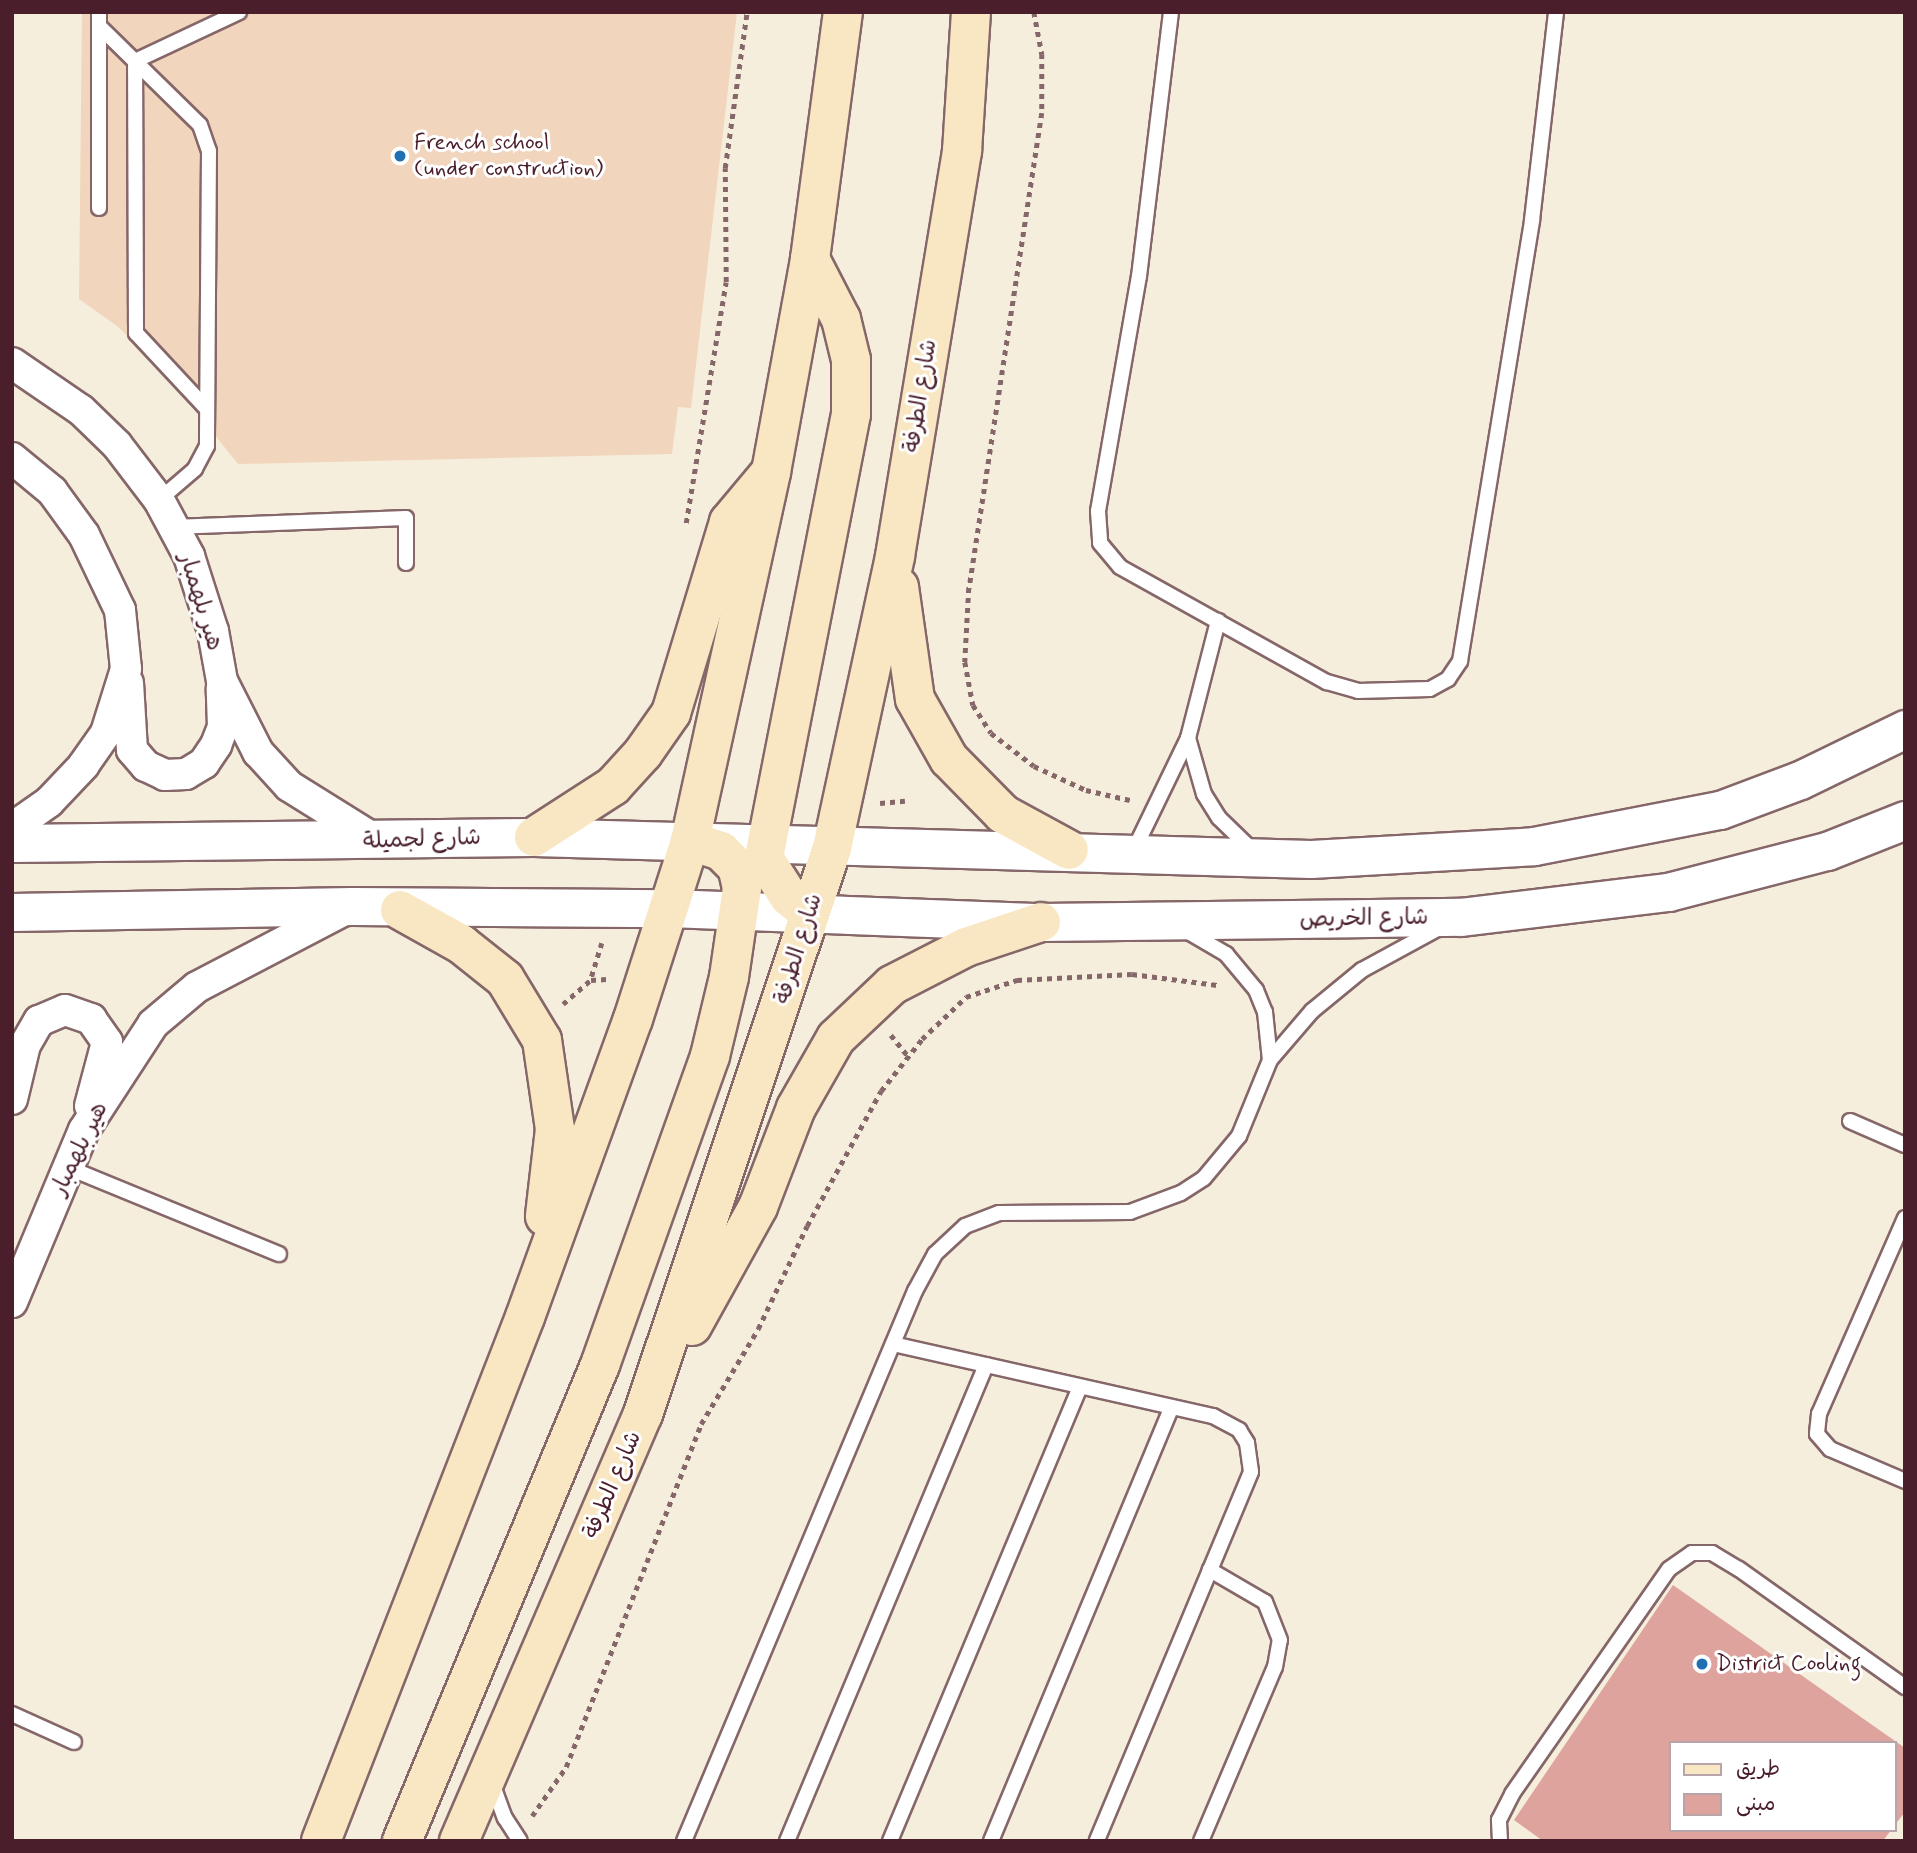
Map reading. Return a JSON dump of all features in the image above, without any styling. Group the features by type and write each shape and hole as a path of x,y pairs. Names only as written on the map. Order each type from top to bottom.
{"main road":[{"path":"321,1841 525,1317 669,908 690,841 771,472 810,259 843,12"},
{"name":"شارع الطرفة","path":"459,1841 643,1414 832,848 895,556 962,151 971,12"},
{"path":"810,259 841,319 851,359 851,414 764,844 764,858 774,879 810,914"},
{"path":"534,837 613,786 643,753 671,713 729,522 771,472"},
{"path":"895,556 915,699 949,759 1003,814 1069,850"},
{"path":"402,1841 600,1365 668,1179 721,1016 741,910 737,867 721,850 690,841"},
{"path":"400,910 461,944 505,979 542,1040 555,1129 540,1254 525,1317"},
{"path":"643,1414 758,1207 796,1108 836,1038 892,985 966,947 1041,922"}],"street":[{"name":"هير بلهمبار","path":"12,363 81,410 117,445 159,500 189,556 214,631 222,681 258,752 289,786 379,842"},
{"path":"12,458 52,491 84,535 120,610 132,750 146,766 165,775 186,774 204,763 216,745 223,727 222,681"},
{"path":"12,828 49,802 84,765 106,733 127,669"},
{"path":"832,848 1069,850 1261,858 1534,846 1720,810 1800,780 1905,729"},
{"name":"شارع الخريص","path":"810,914 1041,922 1169,922 1461,917 1530,912 1668,892 1827,850 1905,820"},
{"name":"شارع لجميلة","path":"12,843 379,842 534,837 832,848"},
{"name":"هير بلهمبار","path":"12,1302 84,1130 153,1024 197,988 352,906"},
{"path":"12,912 352,906 400,910 669,908 810,914"},
{"path":"12,1099 25,1045 38,1021 65,1010 91,1019 107,1042 84,1130"}],"lane":[{"path":"135,61 239,12"},
{"path":"1171,12 1139,276 1096,527 1104,550 1120,567 1347,690 1430,689 1455,671 1463,651 1532,220 1556,12"},
{"path":"99,19 135,61 200,125 209,151 205,455 159,500"},
{"path":"99,19 99,208"},
{"path":"135,61 136,333 205,407"},
{"path":"173,527 406,518 406,563"},
{"path":"1132,853 1188,738 1217,621"},
{"path":"1188,738 1204,794 1239,840 1261,858"},
{"path":"684,1841 929,1264 965,1226 999,1213 1130,1212 1157,1205 1204,1178 1239,1136 1270,1060 1336,989 1362,970 1461,917"},
{"path":"1169,922 1226,954 1256,990 1265,1012 1270,1060"},
{"path":"1850,1121 1905,1145"},
{"path":"69,1168 279,1254"},
{"path":"1905,1218 1819,1414 1817,1434 1830,1449 1905,1481"},
{"path":"893,1344 1227,1422 1239,1430 1251,1457 1251,1472 1097,1841"},
{"path":"787,1841 986,1365"},
{"path":"890,1841 1080,1387"},
{"path":"990,1841 1172,1407"},
{"path":"1500,1841 1499,1821 1512,1794 1669,1569 1692,1553 1712,1553 1739,1569 1905,1687"},
{"path":"1201,1841 1275,1667 1280,1640 1265,1602 1210,1570"},
{"path":"12,1714 74,1742"},
{"path":"489,1773 495,1796 519,1839"}],"path":[{"path":"685,528 726,282 724,169 747,12"},
{"path":"1034,12 1042,54 1042,113 969,588 965,662 973,705 991,733 1034,766 1086,790 1154,806"},
{"path":"519,1839 566,1767 701,1424 758,1329 807,1226 881,1091 922,1039 966,997 1017,981 1132,974 1256,990"}],"shaded area":[{"name":"French school (under construction)","path":"82,12 737,12 691,408 678,407 672,454 238,464 161,368 117,326 79,299"}],"building":[{"name":"District Cooling","path":"1673,1585 1895,1741 1668,1741 1668,1832 1890,1832 1883,1841 1543,1841 1514,1820"},
{"name":"District Cooling","path":"1896,1742 1905,1748 1905,1812 1896,1823"}],"place":[{"name":"French school (under construction)","path":"400,156"},
{"name":"District Cooling","path":"1702,1664"}]}
